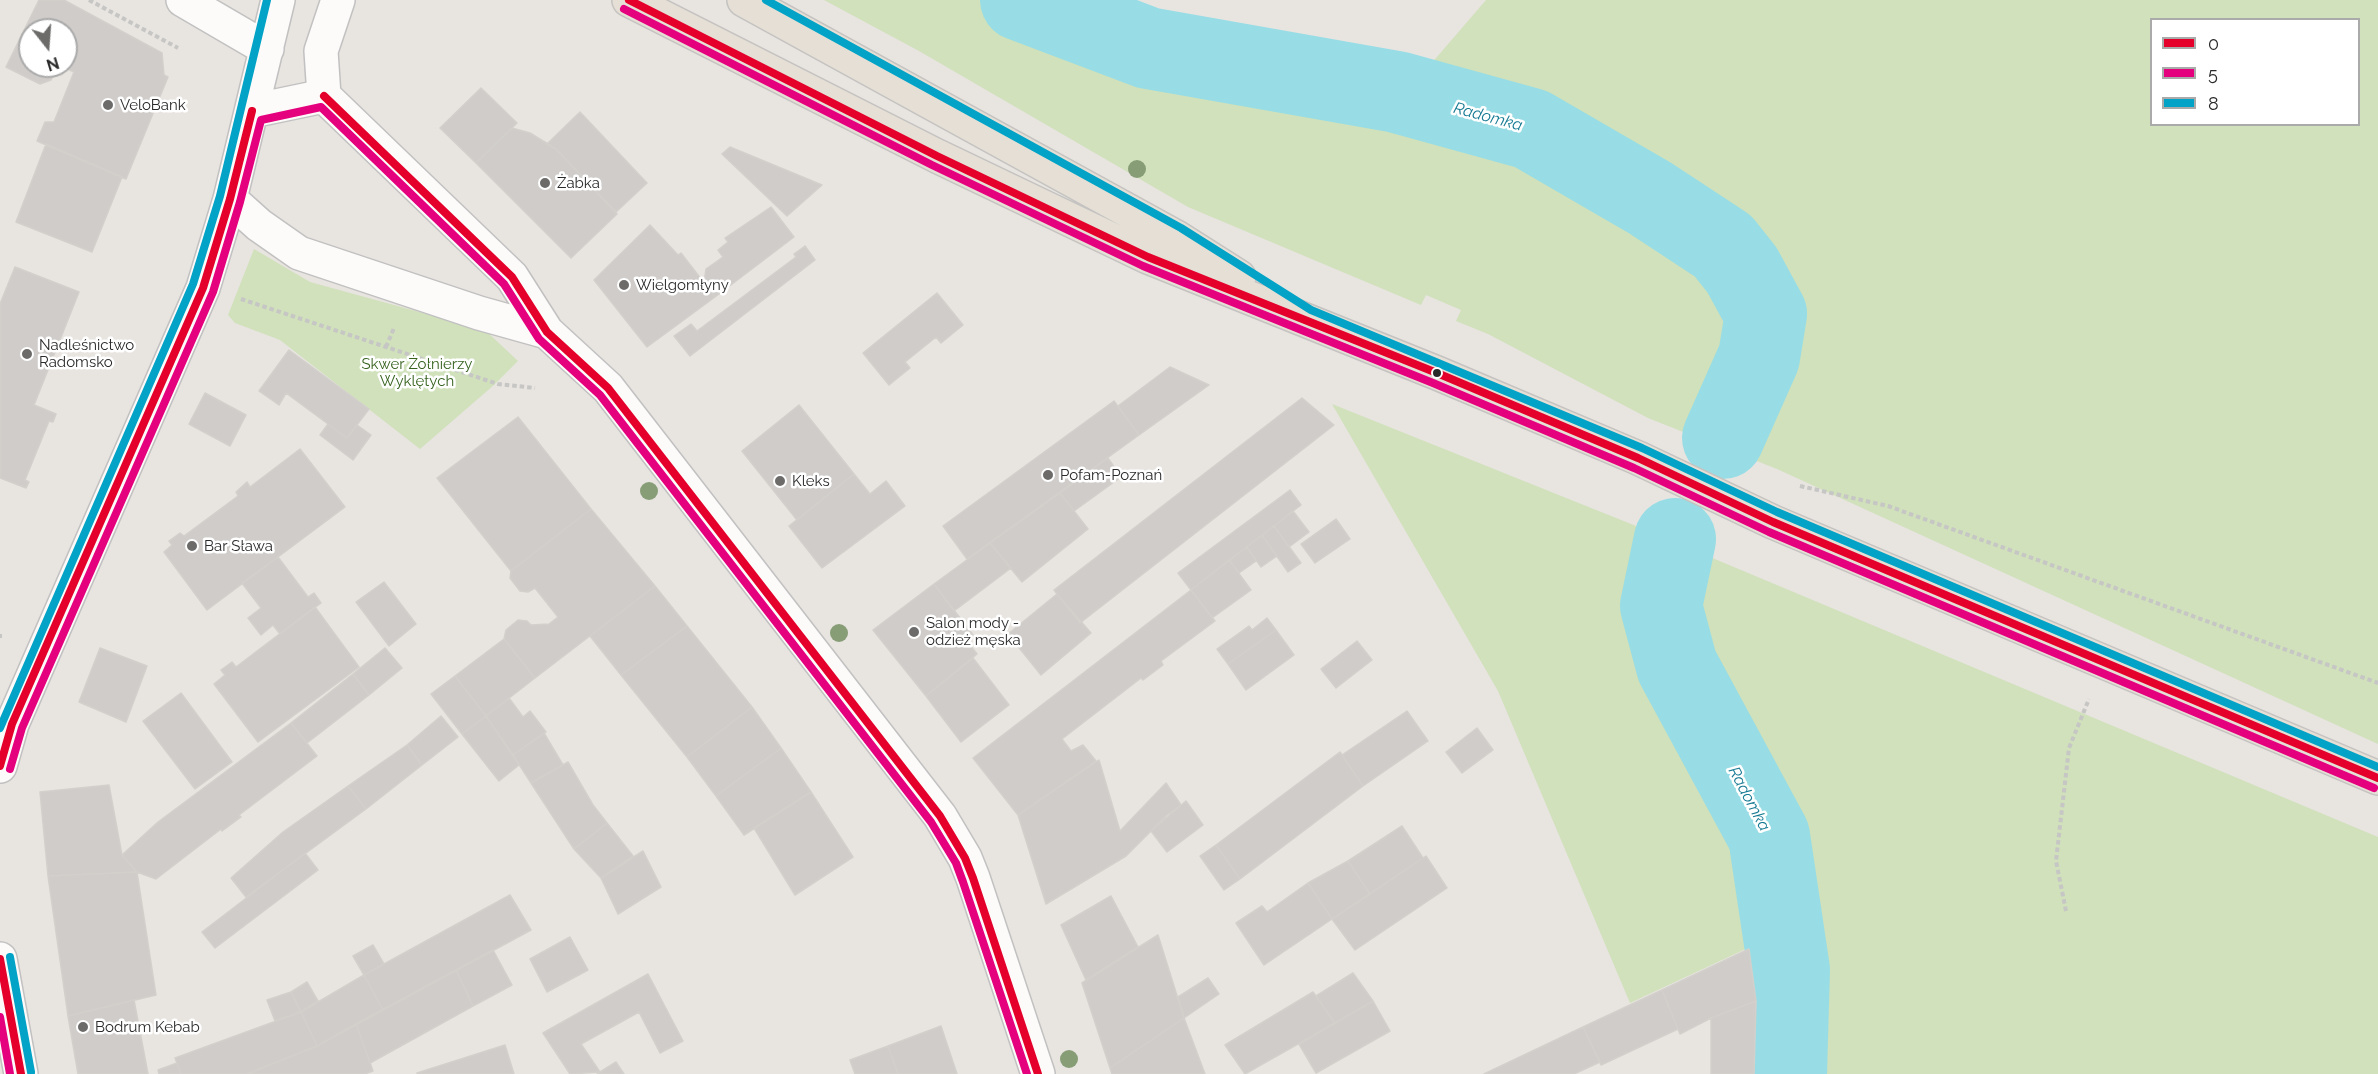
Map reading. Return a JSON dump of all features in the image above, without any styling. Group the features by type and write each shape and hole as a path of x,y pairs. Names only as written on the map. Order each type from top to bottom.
{"main road":[{"path":"629,0 937,156 1148,257 1306,319 1638,458 1773,522 2378,778"},
{"path":"744,0 1176,237 1306,319"}],"street":[{"path":"183,0 267,49"},
{"path":"0,766 12,724 203,288 230,199 278,0"},
{"path":"338,0 321,51 324,96 512,277 547,332 608,388 951,832 973,878 1038,1074"},
{"path":"252,111 324,96"},
{"path":"230,199 259,225 299,253 479,313 547,332"},
{"path":"0,959 21,1074"}],"path":[{"path":"89,0 179,49"},
{"path":"229,294 498,384 535,388"},
{"path":"1794,485 1888,506 2378,683"},
{"path":"2066,911 2056,861 2069,748 2089,699"}],"green space":[{"path":"824,0 1086,0 1174,32 1418,79 1486,0 2378,0 2378,744 1777,469 1648,418 1488,334 1456,321 1461,310 1426,295 1421,305 1188,207 919,51"},
{"name":"Skwer Żołnierzy Wyklętych","path":"254,249 310,282 485,330 518,361 494,385 420,449 280,340 235,323 228,315"},
{"path":"1332,404 1636,526 2378,837 2378,1074 1765,1074 1767,939 1630,1003 1498,691"}],"building":[{"name":"VeloBank","path":"39,0 64,0 162,53 164,75 168,77 126,179 37,141 45,122 54,122 72,78 78,78 78,18 30,18"},
{"name":"VeloBank","path":"18,43 18,73 6,67"},
{"name":"VeloBank","path":"28,78 52,78 51,80 40,84"},
{"path":"481,88 517,123 476,163 440,128"},
{"path":"580,112 647,183 616,212 556,149 547,144"},
{"path":"512,128 530,133 556,149 617,214 571,258 476,163"},
{"path":"46,144 122,177 92,252 16,222"},
{"path":"730,147 822,185 787,216 722,154"},
{"path":"771,207 794,237 715,297 704,282 706,269 723,257 718,250 728,242 725,238"},
{"path":"650,225 678,255 681,253 715,297 647,347 594,280"},
{"path":"805,246 815,260 690,356 674,336 691,324 697,331 796,257 794,254"},
{"name":"Nadleśnictwo Radomsko","path":"15,267 79,292 34,405 56,414 53,422 49,421 25,480 29,482 26,488 0,478 0,304"},
{"path":"937,293 963,325 941,343 936,337 905,362 910,368 889,385 863,353"},
{"path":"289,350 369,409 347,438 286,393 279,405 259,391"},
{"path":"1170,367 1209,385 1139,435 1118,406"},
{"path":"205,393 246,415 230,446 189,424"},
{"path":"1302,398 1334,425 1080,623 1054,590"},
{"name":"Pofam-Poznań","path":"1114,401 1139,435 967,559 943,526"},
{"path":"799,405 854,474 797,520 742,451"},
{"path":"518,417 591,509 511,571 437,478"},
{"path":"328,424 347,438 357,425 371,435 353,460 320,435"},
{"path":"300,449 345,507 207,610 164,552 172,545 169,541 180,533 184,536 238,496 236,492 247,482 250,487"},
{"path":"1108,458 1121,477 1074,511 1060,493"},
{"path":"854,474 870,494 886,481 905,506 822,568 789,526"},
{"path":"1290,490 1301,505 1191,590 1178,573"},
{"path":"1060,493 1088,529 1022,582 990,543"},
{"path":"591,509 655,586 535,678 504,639 506,630 518,620 527,621 531,625 549,624 558,617 535,588 528,592 520,591 510,578 511,571"},
{"path":"1293,511 1309,532 1289,547 1274,526"},
{"path":"1336,519 1350,539 1315,563 1301,544"},
{"path":"1274,526 1301,563 1288,572 1262,535"},
{"path":"1262,535 1277,556 1261,567 1247,547"},
{"path":"990,543 1011,568 954,611 934,584"},
{"path":"1247,547 1256,561 1239,573 1229,560"},
{"path":"278,557 308,597 314,593 321,603 280,634 273,625 261,635 248,618 261,608 242,583"},
{"path":"1229,560 1251,590 1212,618 1191,590"},
{"path":"384,582 416,624 389,646 356,602"},
{"path":"934,584 973,635 966,640 977,654 926,696 873,630"},
{"path":"655,586 687,626 621,675 590,636"},
{"path":"1191,590 1215,621 1161,661 1163,665 1143,680 1141,678 1062,739 1071,751 1083,745 1096,761 1018,815 973,758"},
{"path":"1057,594 1091,633 1041,675 1008,634"},
{"path":"315,607 359,667 258,742 214,684 225,675 221,670 232,662 236,667"},
{"path":"1267,618 1276,630 1228,664 1217,649 1249,626 1252,630"},
{"path":"687,626 752,707 687,757 621,675"},
{"path":"1276,630 1294,655 1246,690 1228,664"},
{"path":"504,639 535,678 486,716 455,676"},
{"path":"1357,641 1372,660 1336,688 1321,669"},
{"path":"100,648 147,666 126,722 79,702"},
{"path":"385,648 402,668 369,695 353,674"},
{"path":"973,658 1009,705 961,742 926,696"},
{"path":"353,674 369,695 307,743 291,723"},
{"path":"455,676 486,716 462,734 431,694"},
{"path":"181,693 232,762 195,789 143,721"},
{"path":"509,698 523,717 530,711 546,732 513,755 486,716"},
{"path":"752,707 781,748 716,796 687,757"},
{"path":"1407,711 1428,741 1363,786 1342,755"},
{"path":"441,716 458,737 422,765 407,745"},
{"path":"486,716 519,765 499,781 462,734"},
{"path":"291,723 317,756 239,815 241,817 222,831 221,829 156,879 137,872 122,855 158,822"},
{"path":"1477,728 1493,750 1462,773 1446,752"},
{"path":"544,733 563,765 531,783 513,755"},
{"path":"407,745 422,765 366,809 348,786"},
{"path":"781,748 811,792 744,835 716,796"},
{"path":"1340,752 1363,786 1240,879 1216,845"},
{"path":"1099,760 1120,831 1166,783 1181,805 1167,815 1126,856 1046,904 1018,815"},
{"path":"568,762 593,805 607,823 574,849 531,783"},
{"path":"109,785 122,855 137,872 48,876 40,792"},
{"path":"348,786 366,809 246,897 231,878 283,832"},
{"path":"811,792 853,857 795,895 754,828"},
{"path":"1186,801 1203,825 1167,852 1151,831"},
{"path":"607,823 633,856 601,878 574,849"},
{"path":"1402,826 1423,858 1370,894 1348,861"},
{"path":"1216,845 1240,879 1224,890 1200,856"},
{"path":"643,851 661,887 618,914 601,878"},
{"path":"305,853 318,870 215,948 202,932"},
{"path":"1426,856 1447,888 1355,950 1332,919"},
{"path":"1348,861 1370,894 1332,919 1308,883"},
{"path":"137,872 156,995 68,1016 48,876"},
{"path":"1308,883 1332,919 1264,965 1236,923 1262,906 1267,912"},
{"path":"510,895 531,930 383,1010 364,975"},
{"path":"1111,896 1138,947 1086,980 1061,925"},
{"path":"1158,935 1184,1018 1110,1068 1082,983"},
{"path":"570,937 588,970 547,992 530,959"},
{"path":"373,945 384,964 364,975 353,956"},
{"path":"1749,949 1756,1001 1711,1018 1680,1034 1662,990"},
{"path":"493,950 512,985 473,1006 456,970"},
{"path":"456,970 473,1006 370,1063 356,1024"},
{"path":"1353,973 1373,1001 1335,1023 1316,996"},
{"path":"648,974 683,1041 660,1053 639,1012 581,1044 600,1072 570,1074 543,1033"},
{"path":"364,975 383,1010 317,1046 301,1012"},
{"path":"1208,978 1219,994 1184,1018 1178,997"},
{"path":"307,982 318,1001 301,1012 291,992"},
{"path":"1662,990 1678,1029 1601,1065 1583,1027"},
{"path":"291,992 301,1012 275,1021 267,1000"},
{"path":"1313,992 1335,1023 1245,1074 1225,1045"},
{"path":"134,1000 148,1074 78,1074 68,1016"},
{"path":"1373,1001 1390,1031 1316,1073 1299,1044"},
{"path":"1756,1001 1754,1074 1711,1074 1711,1018"},
{"path":"301,1012 317,1046 247,1074 181,1074 175,1058"},
{"path":"1184,1018 1205,1074 1112,1074 1110,1068"},
{"path":"356,1024 373,1071 365,1074 247,1074 317,1046"},
{"path":"941,1026 957,1074 898,1074 888,1046"},
{"path":"1583,1027 1600,1062 1574,1074 1484,1074"},
{"path":"505,1045 514,1074 417,1074 417,1073"},
{"path":"888,1046 898,1074 855,1074 850,1060"},
{"path":"616,1062 624,1074 597,1074 600,1072"},
{"path":"177,1063 181,1074 159,1074 158,1070"}],"waterway":[{"name":"Radomka","path":"1021,0 1148,48 1397,92 1531,129 1650,198 1723,246 1742,270 1766,314 1759,357 1723,438"},
{"name":"Radomka","path":"1675,539 1661,606 1677,666 1769,836 1789,970 1786,1074"}],"transit line":[{"name":"8","path":"0,728 193,284 220,196 267,0"},
{"name":"0","path":"629,0 937,156 1148,257 1437,373 1638,458 1773,522 2378,778"},
{"name":"8","path":"766,0 1181,228 1311,310 1642,448 1777,512 2378,767"},
{"name":"5","path":"624,9 932,165 1143,266 1433,383 1634,468 1769,532 2374,788"},
{"name":"0","path":"324,96 512,277 547,332 608,388 940,816 965,858 973,878 1038,1074"},
{"name":"5","path":"10,769 22,728 213,292 240,202 261,120 321,107 504,284 539,339 600,395 931,822 956,863 1027,1074"},
{"name":"0","path":"0,766 12,724 203,288 230,199 252,111"},
{"name":"8","path":"10,957 31,1072"},
{"name":"0","path":"0,959 21,1074"},
{"name":"5","path":"0,1017 10,1074"}],"place":[{"name":"VeloBank","path":"108,105"},
{"name":"Żabka","path":"545,183"},
{"name":"Wielgomłyny","path":"624,285"},
{"name":"Nadleśnictwo Radomsko","path":"27,354"},
{"name":"Pofam-Poznań","path":"1048,475"},
{"name":"Kleks","path":"780,481"},
{"name":"Bar Sława","path":"192,546"},
{"name":"Salon mody - odzież męska","path":"914,632"},
{"name":"Bodrum Kebab","path":"83,1027"}]}
